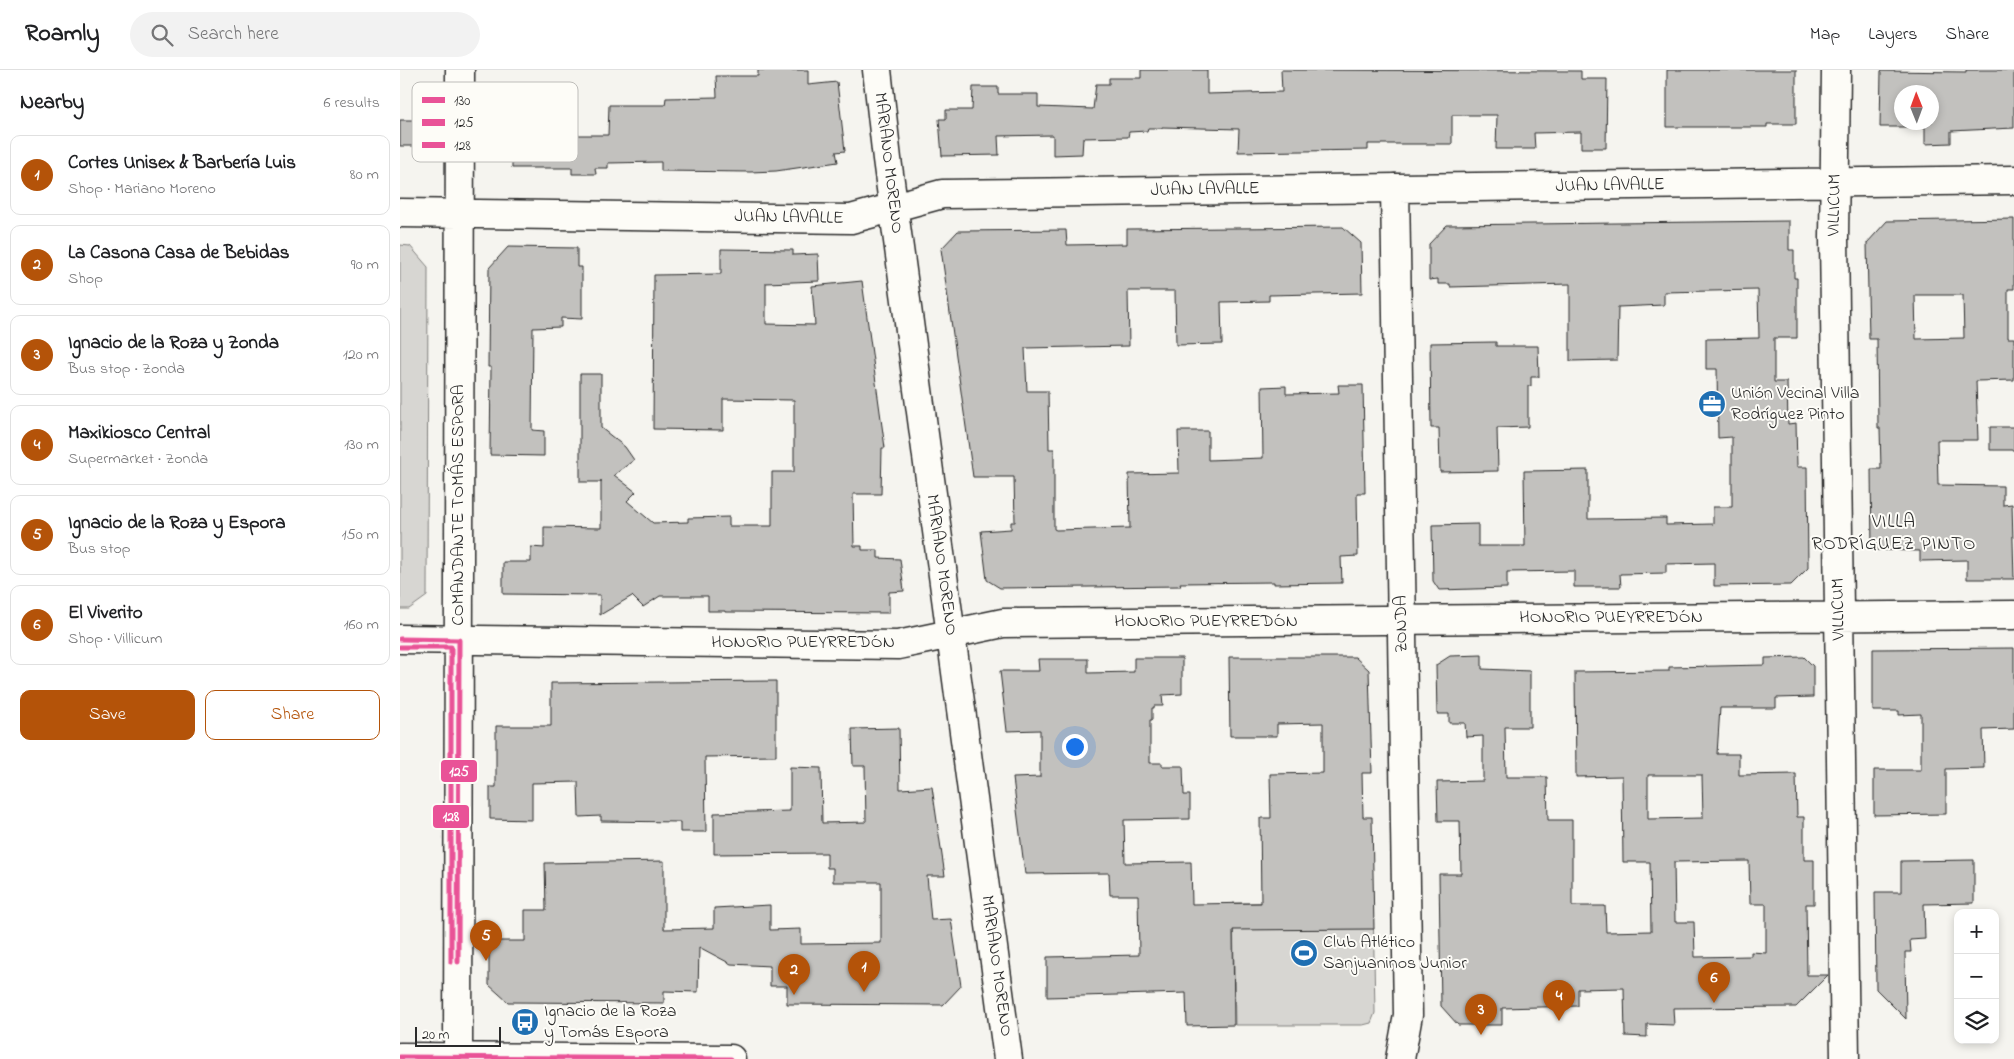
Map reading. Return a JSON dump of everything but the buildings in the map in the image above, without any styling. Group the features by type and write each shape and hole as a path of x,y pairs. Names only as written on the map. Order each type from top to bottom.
{"street":[{"name":"MARIANO MORENO","path":"877,70 893,207 1008,1059"},
{"name":"VILLICUM","path":"1836,70 1835,182 1845,1059"},
{"name":"COMANDANTE TOMÁS ESPORA","path":"458,1058 460,162"},
{"name":"JUAN LAVALLE","path":"400,213 851,219 942,194 2014,180"},
{"name":"ZONDA","path":"1395,188 1408,1016 1400,1059"},
{"name":"HONORIO PUEYRREDÓN","path":"400,639 898,645 1003,623 2014,615"},
{"path":"400,1058 731,1059"}],"shaded area":[{"path":"400,245 410,246 428,267 427,596 409,609 400,609"},
{"name":"Club Atlético Sanjuaninos Junior","path":"1373,901 1375,1013 1371,1023 1363,1025 1235,1025 1233,903"}],"transit line":[{"name":"125","path":"400,639 459,640 458,962"},
{"name":"128","path":"400,647 451,647 451,962"},
{"name":"130","path":"400,1057 731,1059"}],"place":[{"name":"Unión Vecinal Villa Rodríguez Pinto","path":"1712,404"},
{"name":"Club Atlético Sanjuaninos Junior","path":"1304,953"},
{"name":"Ignacio de la Roza y Espora","path":"486,961"},
{"name":"Cortes Unisex & Barbería Luis","path":"864,992"},
{"name":"La Casona Casa de Bebidas","path":"794,995"},
{"name":"El Viverito","path":"1714,1003"},
{"name":"Maxikiosco Central","path":"1559,1021"},
{"name":"Ignacio de la Roza y Tomás Espora","path":"525,1022"},
{"name":"Ignacio de la Roza y Zonda","path":"1481,1035"}],"district":[{"name":"VILLA RODRÍGUEZ PINTO","path":"1894,533"}]}
